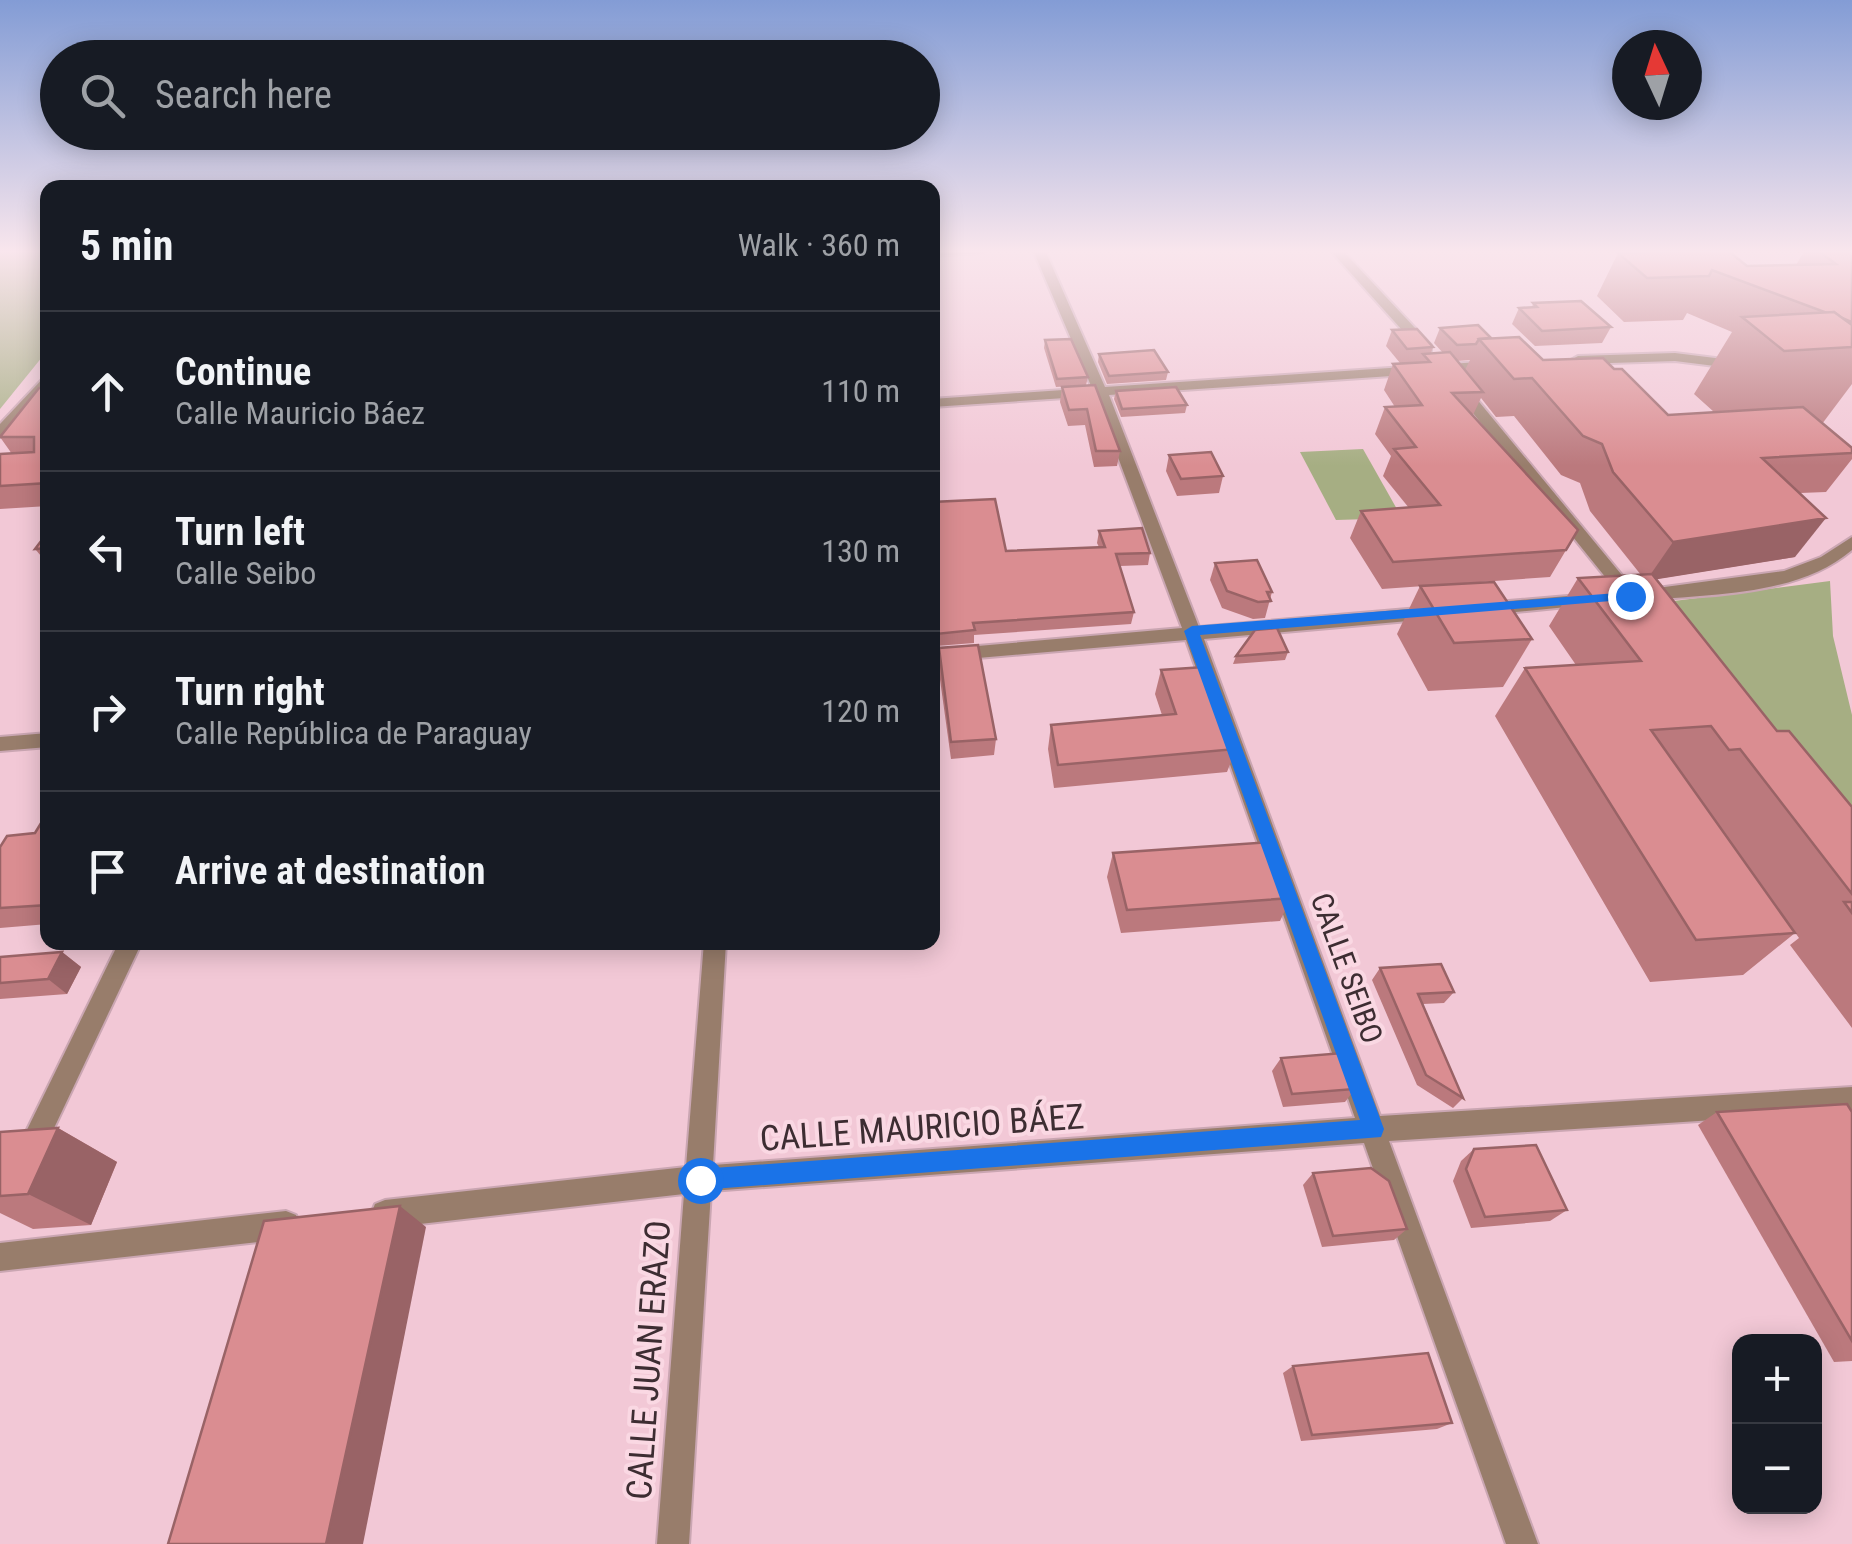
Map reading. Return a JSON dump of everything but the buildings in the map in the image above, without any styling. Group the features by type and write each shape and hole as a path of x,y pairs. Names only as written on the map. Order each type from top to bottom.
{"street":[{"name":"CALLE SEIBO","path":"1070,322 1192,631 1522,1544"},
{"path":"1402,322 1635,603"},
{"path":"1562,361 1675,357 1746,366"},
{"path":"940,403 1503,364"},
{"path":"0,433 40,386"},
{"path":"1467,610 1635,603 1777,576 1826,562 1852,542"},
{"path":"940,655 1448,612"},
{"path":"0,744 40,741"},
{"path":"16,1179 127,950"},
{"name":"CALLE JUAN ERAZO","path":"674,1544 714,950"},
{"name":"CALLE MAURICIO BÁEZ","path":"350,1218 700,1180 1374,1129 1852,1099"},
{"path":"0,1257 311,1222"}],"green space":[{"path":"0,322 40,322 40,360 0,409"},
{"path":"1363,449 1402,518 1336,520 1300,452"},
{"path":"1830,581 1833,636 1852,715 1852,904 1619,608"}],"route":[{"path":"700,1180 1374,1129 1192,631 1630,596"}]}
